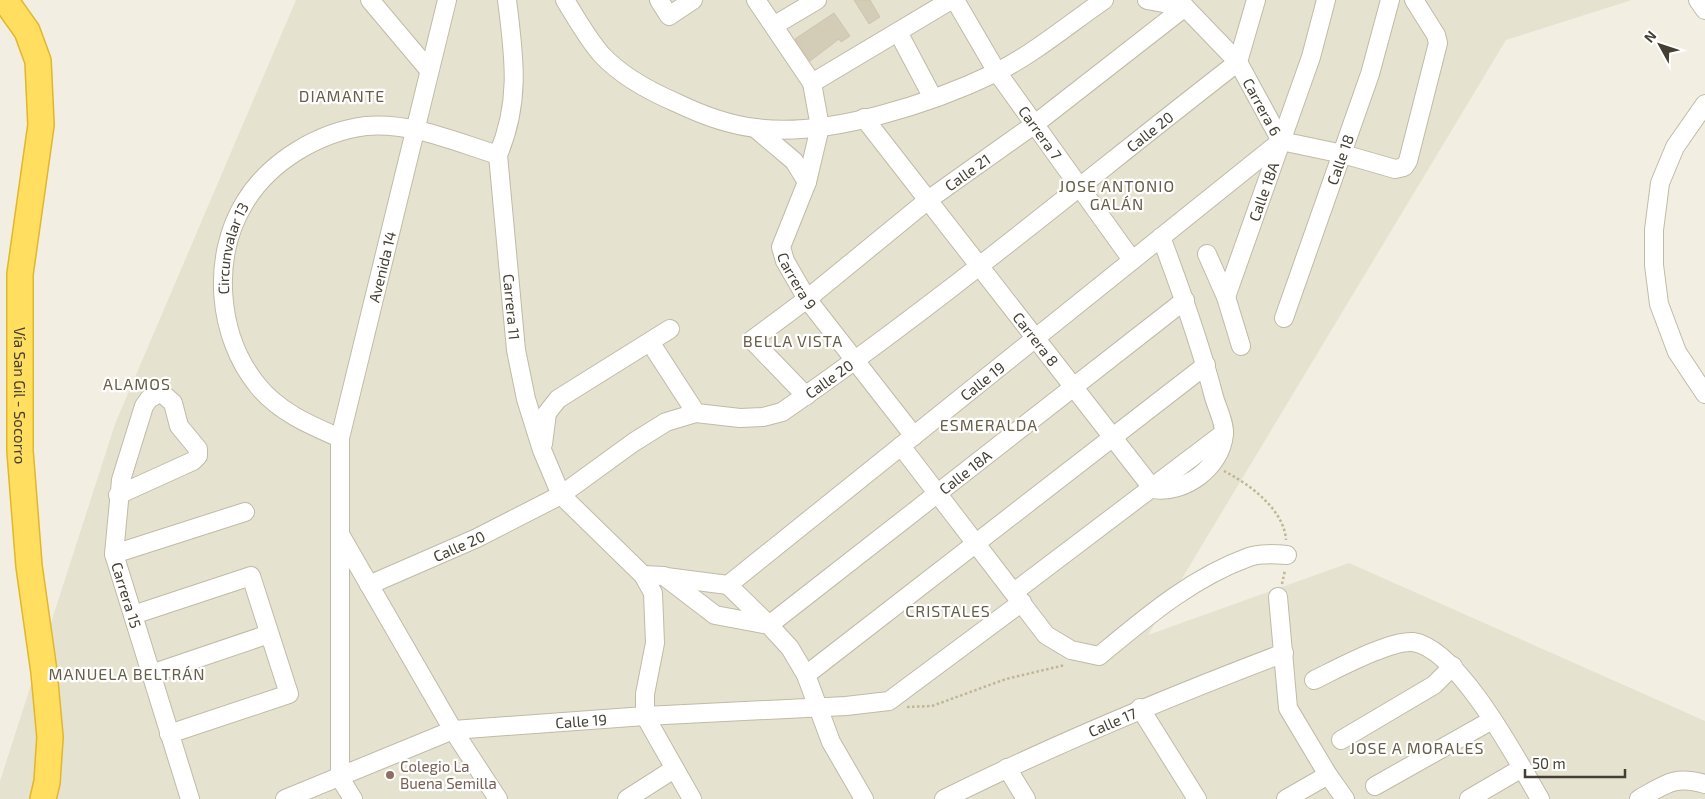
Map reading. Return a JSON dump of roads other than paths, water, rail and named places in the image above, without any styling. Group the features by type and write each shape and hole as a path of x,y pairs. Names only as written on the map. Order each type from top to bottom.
{"highway":[{"name":"Vía San Gil - Socorro","path":"5,0 27,30 38,61 41,125 20,274 20,451 29,566 44,672 50,737 47,782 43,799"}],"street":[{"path":"370,0 429,70"},
{"name":"Avenida 14","path":"340,778 340,438 447,0"},
{"name":"Carrera 11","path":"508,0 514,99 508,131 498,155 516,350 526,399 542,450 561,495 643,575"},
{"path":"566,0 600,53 636,82 662,97 708,117 755,128 800,130 864,118 934,98 997,72 1031,52 1104,0"},
{"path":"659,0 669,16 694,0"},
{"path":"756,0 812,83 820,127"},
{"path":"775,26 816,0"},
{"path":"812,83 951,0"},
{"name":"Carrera 7","path":"956,0 997,72 1132,260"},
{"path":"1147,0 1186,7"},
{"path":"1238,62 1256,0"},
{"name":"Calle 18A","path":"1226,297 1311,57 1326,0"},
{"name":"Calle 18","path":"1284,318 1370,74 1390,0"},
{"name":"Carrera 6","path":"1186,7 1238,62 1281,141 1343,154 1395,169 1404,167 1408,161 1428,91 1438,44 1436,35 1414,0"},
{"path":"1698,0 1705,10"},
{"name":"Calle 21","path":"806,396 752,340 807,299 928,200 1035,124 1186,7"},
{"path":"898,32 934,98"},
{"name":"Calle 20","path":"369,585 477,538 561,495 634,442 666,422 696,413 716,416 763,417 782,412 980,267 1079,186 1238,62"},
{"path":"1704,391 1677,352 1659,304 1654,265 1654,230 1660,183 1675,147 1705,104"},
{"name":"Carrera 8","path":"864,118 1153,488"},
{"name":"Circunvalar 13","path":"340,438 295,419 258,386 233,344 222,296 226,247 245,202 277,164 319,138 366,126 415,129 498,155"},
{"name":"Carrera 9","path":"820,127 807,182 781,246 785,261 807,299 854,360 907,441 937,494 1046,635 1071,650 1099,656 1170,597 1250,556 1287,555"},
{"path":"755,128 794,161 807,182"},
{"name":"Calle 19","path":"728,585 1281,141"},
{"path":"1153,488 1164,490 1176,489 1194,480 1211,464 1220,449 1224,433 1206,365 1185,300 1161,237"},
{"path":"1207,254 1226,297 1241,346"},
{"name":"Calle 18A","path":"769,625 1185,300"},
{"path":"542,450 547,413 558,398 670,329"},
{"path":"650,342 696,413"},
{"path":"806,675 1206,365"},
{"name":"Carrera 15","path":"118,495 193,461 198,456 198,449 179,426 173,402 164,395 157,394 149,399 144,406 118,495 114,554 190,799"},
{"path":"1018,597 1224,433"},
{"path":"114,554 245,512"},
{"path":"340,535 453,730 498,799"},
{"path":"643,575 728,585 769,625 790,648 806,675 831,742 864,799"},
{"path":"643,575 653,593 655,643 645,694 645,716 692,799"},
{"path":"133,614 251,576 289,694 169,734"},
{"path":"664,576 715,616 769,625"},
{"path":"1278,596 1288,708 1328,775 1345,799"},
{"name":"Calle 19","path":"285,799 453,730 889,701 1018,597"},
{"path":"152,674 269,634"},
{"path":"1314,680 1387,647 1413,642 1434,651 1453,666 1492,720 1540,799"},
{"name":"Calle 17","path":"944,799 1007,768 1140,708 1284,653"},
{"path":"1341,740 1434,685 1453,666"},
{"path":"1140,708 1197,799"},
{"path":"1375,786 1492,720"},
{"path":"1007,768 1026,799"},
{"path":"1469,799 1522,768"},
{"path":"627,799 674,769"},
{"path":"1286,799 1328,775"},
{"path":"340,778 352,799"},
{"path":"1639,799 1668,783 1686,779 1705,784"}],"place":[{"name":"Colegio La Buena Semilla","path":"390,775"}],"district":[{"name":"DIAMANTE","path":"342,95"},
{"name":"JOSE ANTONIO GALÁN","path":"1117,194"},
{"name":"BELLA VISTA","path":"793,340"},
{"name":"ALAMOS","path":"137,383"},
{"name":"ESMERALDA","path":"989,424"},
{"name":"CRISTALES","path":"948,610"},
{"name":"MANUELA BELTRÁN","path":"127,673"},
{"name":"JOSE A MORALES","path":"1417,747"}]}
